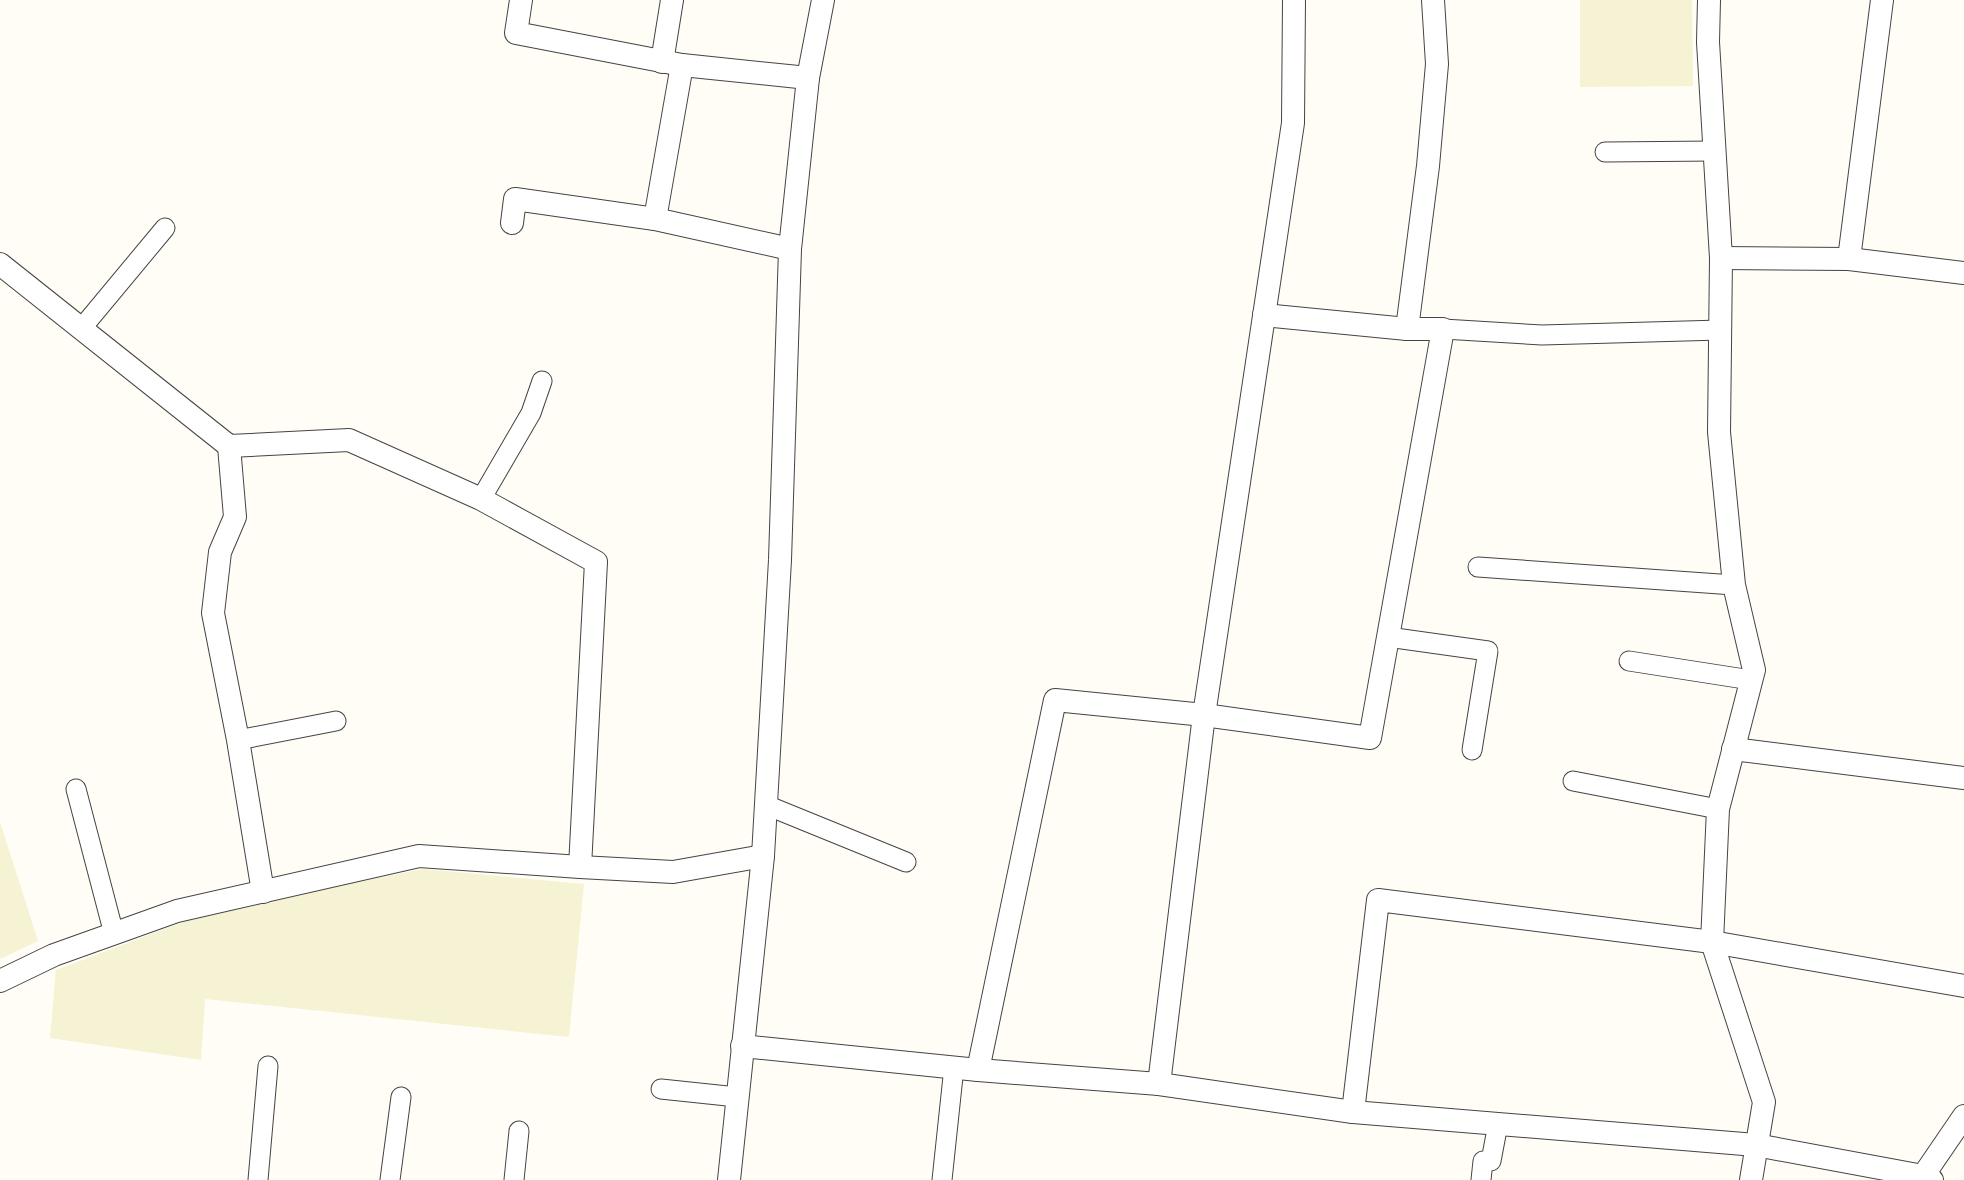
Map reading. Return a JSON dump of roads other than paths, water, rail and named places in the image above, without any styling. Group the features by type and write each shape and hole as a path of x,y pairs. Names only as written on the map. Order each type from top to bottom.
{"street":[{"path":"521,0 516,33 672,63 808,78"},
{"path":"655,219 672,63 672,0"},
{"path":"729,1180 763,856 780,560 790,249 808,78 823,0"},
{"path":"1159,1084 1204,715 1293,123 1294,0"},
{"path":"1407,329 1428,166 1437,64 1433,0"},
{"path":"1708,0 1708,42 1721,258 1719,432 1734,585 1754,670 1718,809 1712,942 1764,1102 1751,1180"},
{"path":"1849,259 1882,0"},
{"path":"512,223 515,199 655,219 790,249"},
{"path":"1721,258 1849,259 1964,273"},
{"path":"0,264 229,446 348,440 481,499 596,562 580,867"},
{"path":"978,1070 1055,700 1204,715 1370,738 1443,330 1407,329 1264,315"},
{"path":"229,446 235,517 220,552 213,612 238,740 263,892"},
{"path":"1733,749 1964,778"},
{"path":"0,981 54,955 177,911 419,856 673,872 763,856"},
{"path":"1353,1112 1378,900 1712,942 1964,986"},
{"path":"742,1046 978,1070 1159,1084 1353,1112 1756,1145 1927,1178 1964,1116"}],"lane":[{"path":"1605,152 1715,151"},
{"path":"81,329 164,228"},
{"path":"1443,330 1542,335 1720,330"},
{"path":"481,499 531,412 542,381"},
{"path":"1478,567 1734,585"},
{"path":"1388,637 1488,651 1472,750"},
{"path":"1629,661 1751,680"},
{"path":"238,740 336,720"},
{"path":"1573,781 1718,809"},
{"path":"76,789 114,934"},
{"path":"766,806 906,862"},
{"path":"258,1180 268,1066"},
{"path":"942,1180 954,1067"},
{"path":"661,1089 737,1097"},
{"path":"390,1180 401,1097"},
{"path":"1481,1180 1483,1161 1491,1161 1498,1124"},
{"path":"514,1180 519,1131"}]}
